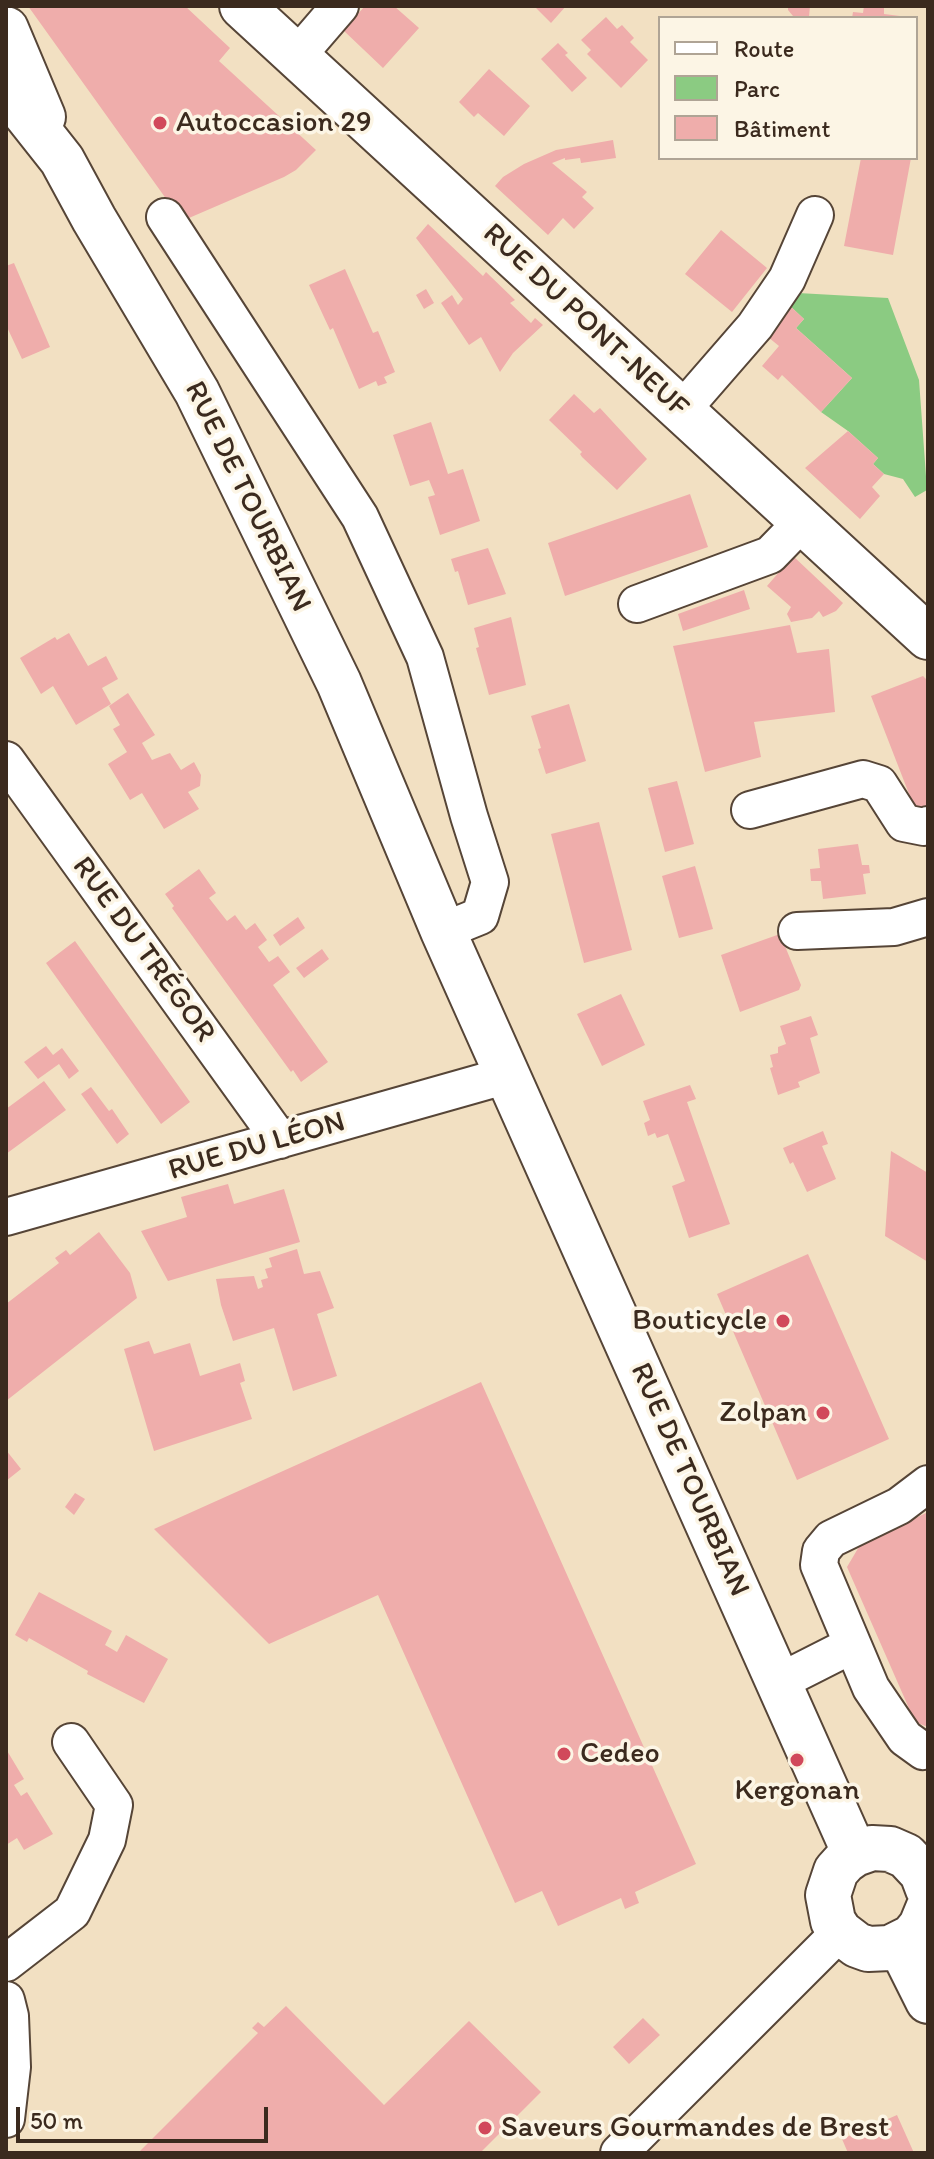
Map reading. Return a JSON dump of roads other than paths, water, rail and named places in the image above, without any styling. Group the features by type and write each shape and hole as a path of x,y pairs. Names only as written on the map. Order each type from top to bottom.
{"main road":[{"name":"RUE DU PONT-NEUF","path":"242,6 928,637"},
{"path":"6,29 62,160"},
{"name":"RUE DE TOURBIAN","path":"6,89 62,160 197,392 339,683 443,931 855,1854"},
{"path":"923,1865 890,1849 872,1848 855,1854 836,1871 828,1895 833,1921 840,1932 868,1949 900,1945 921,1926 928,1909"},
{"path":"900,1945 928,2001"}],"street":[{"path":"297,56 340,6"},
{"path":"682,410 755,326 787,279 815,215"},
{"path":"165,217 360,517 425,657 490,882 480,916 443,931"},
{"path":"637,604 770,555 803,521"},
{"name":"RUE DU TRÉGOR","path":"6,760 280,1140"},
{"path":"750,810 863,779 879,784 904,823 928,825"},
{"path":"797,931 894,927 928,917"},
{"name":"RUE DU LÉON","path":"6,1217 508,1075"},
{"path":"928,1484 899,1506 831,1539 821,1551 819,1565 871,1688 905,1738 923,1751 928,1749"},
{"path":"779,1682 852,1645"},
{"path":"6,1963 72,1912 107,1840 114,1805 71,1742"},
{"path":"619,2153 840,1932"},
{"path":"6,2000 10,2016 12,2067 6,2119"}],"place":[{"name":"Autoccasion 29","path":"160,123"},
{"name":"Bouticycle","path":"783,1321"},
{"name":"Zolpan","path":"823,1413"},
{"name":"Cedeo","path":"564,1754"},
{"name":"Kergonan","path":"797,1760"},
{"name":"Saveurs Gourmandes de Brest","path":"485,2128"}]}
